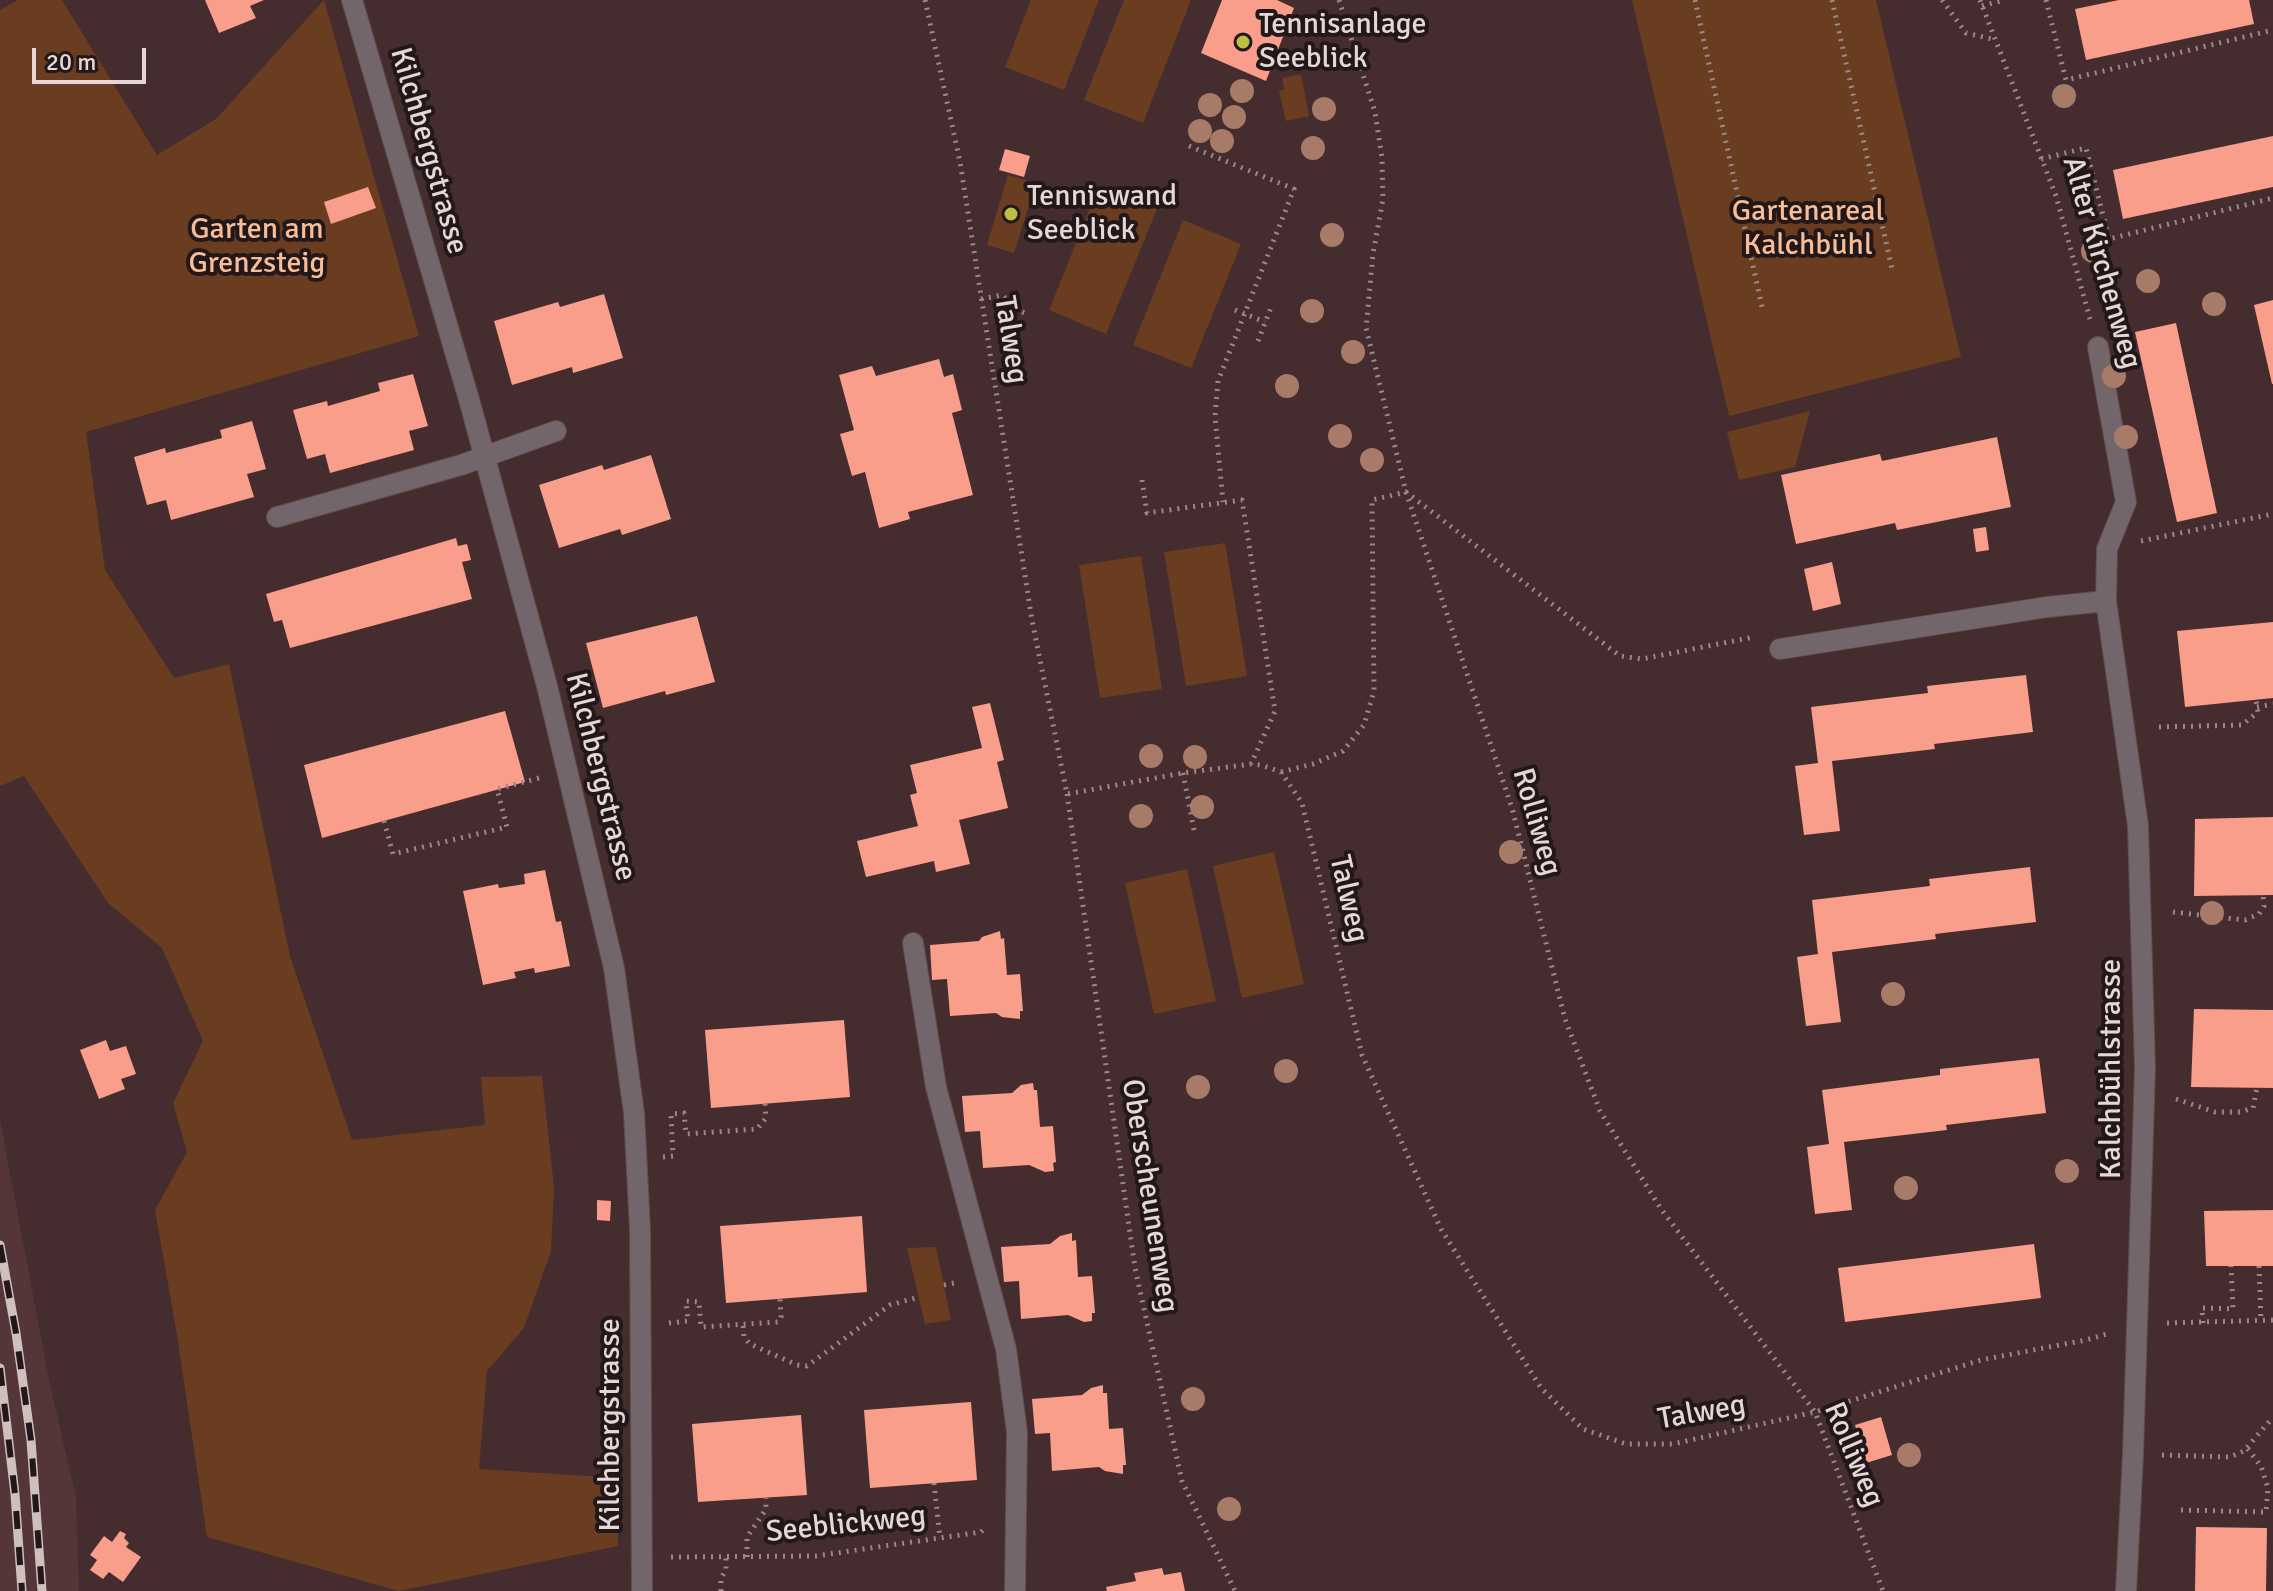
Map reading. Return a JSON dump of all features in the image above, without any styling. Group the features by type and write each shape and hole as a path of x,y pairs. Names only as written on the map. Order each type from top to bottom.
{"street":[{"name":"Kilchbergstrasse","path":"352,0 485,457 547,686 614,968 634,1113 640,1229 642,1591"},
{"name":"Alter Kirchenweg","path":"2098,347 2126,502 2107,549"},
{"path":"277,517 485,457 556,431"},
{"name":"Kalchbühlstrasse","path":"2107,549 2106,601 2138,826 2145,1068 2126,1591"},
{"path":"1780,649 2034,609 2106,601"},
{"path":"913,943 936,1087 1006,1349 1017,1432 1015,1591"}],"path":[{"name":"Talweg","path":"925,0 960,162 1032,620 1067,794"},
{"name":"Rolliweg","path":"1339,0 1375,112 1382,158 1383,199 1373,254 1366,328 1406,492 1512,808 1565,1019 1600,1111 1661,1209 1815,1412 1883,1591"},
{"path":"1695,0 1762,307"},
{"path":"1832,0 1892,269"},
{"path":"1942,0 1966,33 1993,39"},
{"path":"1981,3 2004,0"},
{"path":"2046,0 2066,80 2273,30"},
{"name":"Alter Kirchenweg","path":"1981,3 2056,196 2098,347"},
{"path":"1189,146 1294,189 1218,381 1215,416 1223,502"},
{"path":"2041,159 2086,148 2109,239 2273,198"},
{"path":"981,299 1002,295 1027,314"},
{"path":"1258,341 1272,305"},
{"path":"1235,310 1265,322"},
{"path":"1142,480 1147,513 1242,500 1275,711 1251,764"},
{"path":"1067,794 1251,764 1281,772 1313,764 1343,751 1364,725 1374,691 1372,500 1406,492 1620,656 1642,659 1764,636 1780,649"},
{"path":"2154,538 2273,514"},
{"path":"2159,727 2242,725 2258,712 2256,703 2273,704"},
{"name":"Talweg","path":"1281,772 1302,803 1362,1055 1441,1229 1541,1388 1583,1429 1626,1444 1673,1444 1815,1412 1981,1360 2086,1340 2137,1325 2273,1320"},
{"path":"1183,773 1194,830"},
{"path":"384,821 393,854 507,827 497,789 547,775"},
{"name":"Oberscheunenweg","path":"1067,794 1138,1284 1182,1481 1235,1591"},
{"path":"2173,912 2245,920 2259,914 2264,906 2263,895"},
{"path":"2176,1099 2215,1112 2240,1112 2253,1108 2257,1087"},
{"path":"655,1158 673,1156 671,1114 684,1113 686,1134 757,1129 766,1118 765,1103"},
{"path":"2203,1323 2202,1308 2233,1309 2231,1266"},
{"path":"2259,1266 2261,1321"},
{"path":"743,1326 744,1337 750,1344 797,1365 807,1366 890,1305 919,1297"},
{"path":"668,1323 688,1321 686,1301 699,1302 701,1327 778,1322 781,1317 780,1299"},
{"path":"2133,1455 2230,1457 2247,1448 2273,1417"},
{"path":"2181,1510 2266,1512 2268,1488 2261,1466 2247,1448"},
{"path":"934,1483 940,1538"},
{"path":"747,1557 747,1537 766,1509 766,1498"},
{"name":"Seeblickweg","path":"666,1557 816,1556 981,1532"},
{"path":"721,1591 726,1557"}],"shaded area":[{"path":"0,1120 49,1380 76,1497 79,1591 0,1591"}],"green space":[{"name":"Garten am Grenzsteig","path":"18,0 62,0 157,155 216,119 324,0 419,336 86,432 105,570 174,678 229,664 290,956 352,1140 485,1125 481,1077 542,1076 554,1188 551,1251 524,1328 487,1371 479,1469 618,1478 618,1546 399,1591 207,1537 155,1210 187,1152 173,1103 203,1041 162,948 108,903 24,776 0,786 0,10"},
{"path":"1031,0 1099,0 1064,90 1005,67"},
{"path":"1124,0 1191,0 1143,123 1084,100"},
{"name":"Gartenareal Kalchbühl","path":"1632,0 1876,0 1961,357 1729,416"},
{"path":"1301,74 1309,116 1286,121 1279,91 1284,89 1282,78"},
{"name":"Tenniswand Seeblick","path":"1008,175 1036,183 1014,253 987,245"},
{"path":"1099,186 1157,209 1106,334 1049,310"},
{"path":"1183,220 1241,244 1191,368 1133,345"},
{"path":"1810,411 1795,467 1739,480 1727,432"},
{"path":"1225,543 1247,676 1186,686 1164,552"},
{"path":"1141,556 1162,689 1100,698 1079,565"},
{"path":"1274,852 1304,984 1242,998 1213,866"},
{"path":"1187,869 1216,1001 1154,1014 1125,883"},
{"path":"936,1247 951,1320 925,1324 907,1248"}],"building":[{"path":"205,0 264,0 250,6 256,18 219,33"},
{"name":"Tennisanlage Seeblick","path":"1222,0 1277,0 1294,8 1266,81 1201,53"},
{"path":"2119,0 2249,0 2254,24 2086,60 2075,9"},
{"path":"2273,136 2273,187 2123,219 2113,170"},
{"path":"1005,149 1030,156 1024,177 999,170"},
{"path":"368,187 376,208 331,224 324,202"},
{"path":"604,294 623,358 573,373 572,367 512,385 494,321 558,302 560,307"},
{"path":"2273,300 2273,384 2272,384 2254,305"},
{"path":"2176,323 2217,513 2177,522 2135,332"},
{"path":"939,359 944,377 953,374 962,410 952,413 973,495 908,512 910,519 879,528 865,472 852,476 840,434 854,430 839,375 872,366 876,376"},
{"path":"413,374 428,426 409,431 414,450 330,473 325,454 307,459 293,410 327,401 328,406 380,391 378,383"},
{"path":"252,421 266,469 247,474 254,497 171,520 166,500 147,505 134,457 165,448 166,453 222,438 220,430"},
{"path":"1997,437 2011,507 1897,530 1895,523 1796,544 1781,475 1880,454 1882,461"},
{"path":"651,455 671,519 622,535 620,529 559,548 539,485 602,465 604,470"},
{"path":"1986,527 1989,550 1976,552 1973,529"},
{"path":"456,538 458,546 467,544 471,560 462,562 472,599 290,648 282,620 274,622 266,594"},
{"path":"1832,562 1841,604 1813,611 1804,569"},
{"path":"697,616 715,682 666,695 665,691 603,708 586,643"},
{"path":"2273,622 2273,698 2185,707 2177,631"},
{"path":"2026,675 2033,732 1934,744 1935,749 1832,761 1840,831 1804,835 1795,766 1818,763 1811,707 1928,693 1927,686"},
{"path":"990,703 1004,760 997,762 1008,808 959,820 970,864 936,872 934,861 866,877 857,841 918,826 910,795 917,793 910,765 982,748 972,707"},
{"path":"505,711 525,782 322,838 304,765"},
{"path":"2273,817 2273,895 2194,896 2195,819"},
{"path":"2030,867 2036,922 1935,934 1936,939 1832,952 1841,1022 1806,1026 1797,957 1818,954 1812,900 1930,886 1929,879"},
{"path":"545,870 556,922 561,921 570,966 535,973 534,968 514,972 516,978 483,985 463,891 498,884 499,888 525,884 524,874"},
{"path":"1000,931 1001,939 1004,938 1007,975 1020,974 1023,1011 1020,1011 1020,1019 1002,1017 996,1013 950,1016 947,979 932,980 930,945 979,941"},
{"path":"2194,1009 2273,1010 2273,1088 2191,1087"},
{"path":"844,1020 850,1097 711,1108 705,1030"},
{"path":"106,1040 110,1051 126,1046 136,1074 121,1079 125,1089 99,1099 80,1050"},
{"path":"2039,1058 2046,1113 1946,1125 1947,1130 1844,1142 1852,1210 1815,1214 1807,1147 1829,1144 1822,1090 1940,1075 1940,1069"},
{"path":"1033,1083 1034,1090 1037,1090 1040,1127 1053,1126 1054,1171 1045,1172 1029,1165 983,1168 980,1131 965,1132 962,1096 1012,1093 1021,1085"},
{"path":"597,1200 611,1201 610,1221 597,1220"},
{"path":"2273,1210 2273,1266 2206,1266 2204,1211"},
{"path":"862,1216 867,1292 726,1303 720,1226"},
{"path":"1072,1233 1072,1241 1076,1240 1078,1277 1092,1276 1095,1313 1092,1313 1092,1321 1084,1322 1068,1315 1021,1319 1019,1281 1004,1282 1001,1247 1050,1244 1060,1236"},
{"path":"2034,1244 2041,1298 1845,1322 1838,1268"},
{"path":"1103,1385 1103,1393 1107,1393 1109,1429 1123,1428 1126,1465 1123,1465 1123,1474 1099,1467 1052,1471 1050,1433 1035,1434 1032,1399 1082,1395 1091,1388"},
{"path":"971,1402 977,1480 870,1488 864,1410"},
{"path":"801,1415 807,1495 698,1502 692,1424"},
{"path":"1881,1417 1892,1455 1866,1463 1855,1425"},
{"path":"2196,1527 2267,1528 2266,1591 2195,1591"},
{"path":"120,1531 126,1534 124,1538 129,1543 126,1547 141,1557 123,1582 109,1572 103,1579 90,1570 97,1560 90,1555 104,1536 112,1542"},
{"path":"1162,1568 1164,1575 1181,1572 1185,1591 1107,1591 1106,1587 1136,1581 1134,1573"}],"railway":[{"path":"0,1245 31,1440 42,1591"},
{"path":"0,1368 15,1494 22,1591"}],"place":[{"name":"Tennisanlage Seeblick","path":"1243,42"},
{"name":"Tenniswand Seeblick","path":"1011,214"}]}
